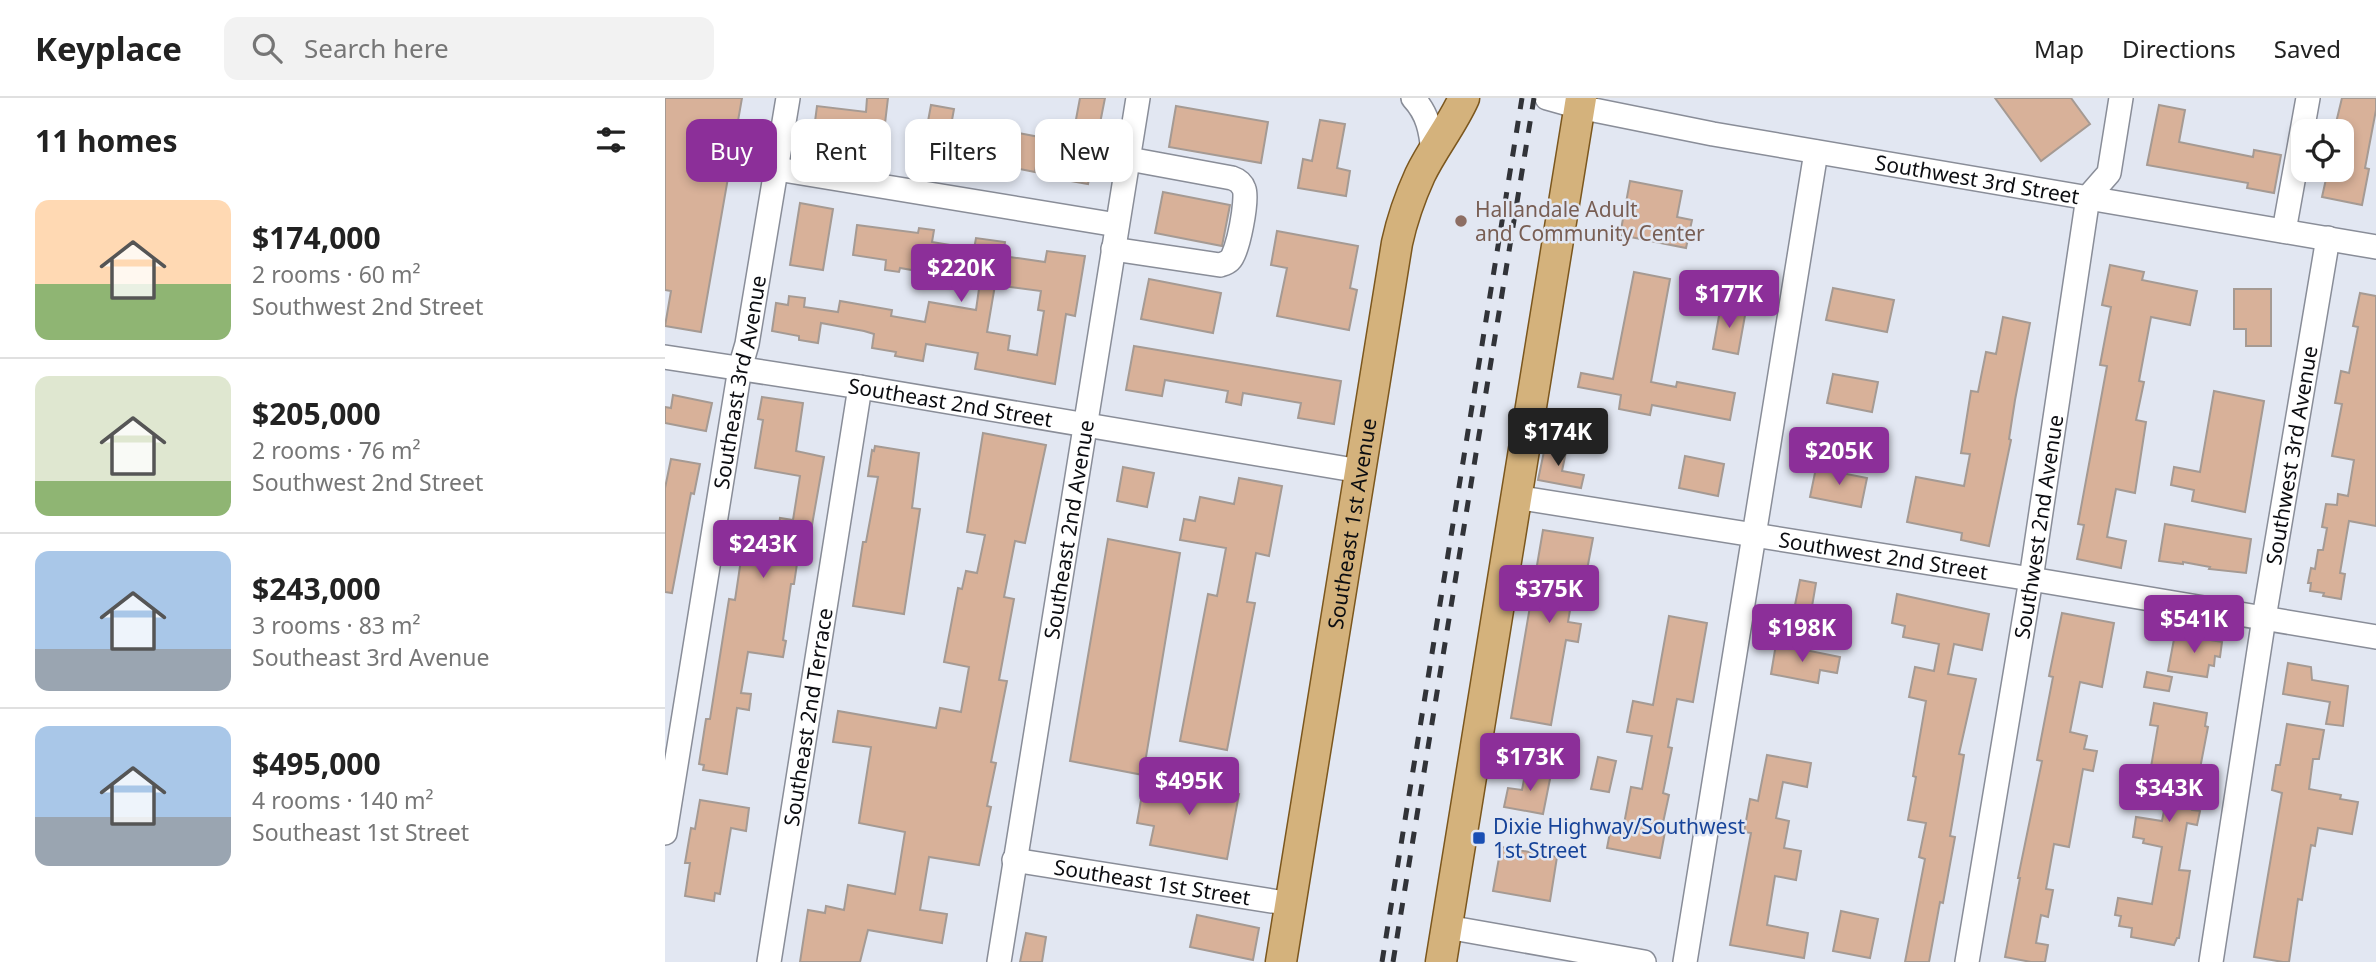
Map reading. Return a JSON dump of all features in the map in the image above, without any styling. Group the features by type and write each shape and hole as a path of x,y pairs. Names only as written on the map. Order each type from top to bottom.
{"main road":[{"name":"Southeast 1st Avenue","path":"1281,962 1399,236 1410,200 1433,152 1454,120 1464,98"},
{"path":"1441,962 1580,103"}],"street":[{"name":"Southeast 3rd Avenue","path":"777,169 788,98"},
{"name":"Southeast 2nd Avenue","path":"1133,132 1138,98"},
{"path":"1413,98 1431,127 1433,152"},
{"name":"Southwest 3rd Street","path":"1547,98 1816,152 2376,247"},
{"name":"Southwest 2nd Avenue","path":"1967,962 2031,579 2088,197 2109,173 2121,98"},
{"path":"2284,231 2308,98"},
{"path":"1685,962 1816,152"},
{"path":"1113,249 1220,265 1230,260 1235,251 1245,193 1240,182 1232,178 1133,160"},
{"path":"777,169 1117,225"},
{"name":"Southeast 3rd Avenue","path":"665,833 740,368 747,344 775,182"},
{"name":"Southeast 2nd Avenue","path":"999,962 1125,182"},
{"name":"Southwest 3rd Avenue","path":"2211,962 2264,618 2328,238"},
{"name":"Southeast 2nd Street","path":"665,356 1360,471"},
{"name":"Southeast 2nd Terrace","path":"769,962 860,387"},
{"name":"Southwest 2nd Street","path":"1515,497 2376,637"},
{"name":"Southeast 1st Street","path":"1014,860 1291,904"},
{"path":"1447,927 1644,962"}],"building":[{"path":"665,98 742,98 738,119 686,119 686,182 727,182 701,332 665,326 671,291 665,290"},
{"path":"867,98 888,98 886,119 815,119 817,106 866,112"},
{"path":"1080,98 1105,98 1101,119 1076,119"},
{"path":"1995,98 2071,98 2090,124 2041,161"},
{"path":"2342,98 2376,98 2365,168 2369,169 2362,205 2322,197 2325,182 2354,182 2354,119 2337,119"},
{"path":"931,105 954,109 952,119 928,119"},
{"path":"2159,105 2185,110 2179,142 2253,157 2254,150 2281,155 2274,193 2247,188 2248,183 2147,165"},
{"path":"1176,106 1268,122 1261,163 1169,147"},
{"path":"1320,120 1345,124 1337,168 1350,171 1346,196 1298,188 1303,159 1312,161"},
{"path":"1021,133 1035,136 1035,172 1021,169"},
{"path":"1630,181 1682,191 1677,217 1692,220 1686,248 1620,235"},
{"path":"1163,192 1230,205 1222,246 1155,233"},
{"path":"800,203 833,209 823,270 790,265"},
{"path":"857,225 918,233 919,228 934,230 932,242 974,249 976,238 1005,242 1003,256 1045,262 1047,251 1085,256 1075,316 1066,314 1055,384 975,369 978,353 926,344 923,361 895,356 896,352 872,348 874,334 864,331 821,323 818,343 772,331 776,303 788,305 789,296 805,298 804,307 838,312 840,301 892,310 891,316 925,322 929,302 976,310 980,282 900,268 899,272 885,270 886,260 853,255","holes":["995,285 1041,291 1038,310 1044,311 1037,355 1008,350 1010,336 987,332"]},
{"path":"1277,231 1358,246 1350,288 1357,290 1349,330 1277,316 1287,268 1271,265"},
{"path":"2110,265 2144,272 2142,280 2197,291 2190,325 2151,317 2139,381 2144,382 2136,420 2146,422 2135,493 2116,489 2107,537 2126,541 2121,568 2077,559 2084,525 2078,524 2107,366 2100,365 2111,307 2102,305"},
{"path":"1634,272 1670,279 1651,382 1676,387 1677,382 1735,393 1730,420 1652,405 1650,415 1619,409 1621,395 1578,387 1581,373 1613,379"},
{"path":"1149,279 1221,293 1213,333 1141,319"},
{"path":"1833,288 1894,300 1887,332 1826,320"},
{"path":"2234,289 2271,289 2271,346 2246,346 2246,329 2234,329"},
{"path":"2360,293 2376,296 2376,526 2349,521 2340,573 2345,574 2341,599 2310,591 2311,583 2308,583 2311,568 2315,569 2318,550 2323,550 2327,528 2322,527 2326,504 2337,505 2338,494 2348,496 2354,460 2332,456 2342,404 2335,403 2341,371 2349,373 2358,327 2353,326"},
{"path":"1721,305 1746,310 1738,354 1713,349"},
{"path":"2003,317 2030,323 2015,400 2011,440 1989,546 1961,540 1962,533 1907,522 1916,477 1964,486 1970,454 1961,453 1971,391 1978,392 1986,352 1996,354"},
{"path":"1134,346 1341,381 1334,424 1298,418 1301,403 1243,393 1241,405 1226,402 1228,391 1165,380 1162,396 1126,390"},
{"path":"1833,374 1878,382 1872,412 1827,403"},
{"path":"2214,391 2264,401 2245,512 2192,501 2194,490 2171,485 2174,467 2200,472"},
{"path":"673,395 712,403 706,431 665,423 665,407 671,408"},
{"path":"762,397 803,403 796,451 824,457 806,559 798,557 794,584 791,584 783,657 748,652 741,693 751,694 749,710 737,708 727,774 703,770 704,765 699,764 706,719 710,719 729,599 735,600 742,553 774,558 780,518 793,520 800,476 755,468 763,420 758,419"},
{"path":"983,433 1046,445 1025,543 1015,541 1004,597 1014,599 999,680 1007,681 991,762 996,763 987,806 991,807 979,865 929,857 920,910 947,914 942,943 868,930 860,962 800,962 808,910 825,913 826,906 844,910 848,885 895,894 905,832 859,823 871,747 833,742 838,711 936,728 940,708 961,712 969,667 944,662 958,588 962,589 966,571 977,573 985,535 967,532"},
{"path":"1546,442 1567,447 1562,471 1584,475 1581,488 1538,480"},
{"path":"875,446 919,453 912,508 920,509 904,614 853,606 863,542 866,542 878,477 868,476"},
{"path":"1685,456 1724,464 1718,496 1679,488"},
{"path":"671,459 700,464 694,494 691,493 672,593 665,592 665,488"},
{"path":"1123,467 1154,473 1147,507 1117,501"},
{"path":"1816,468 1867,478 1861,507 1810,497"},
{"path":"1239,478 1282,486 1269,556 1256,553 1247,602 1255,603 1227,750 1180,741 1208,594 1217,596 1226,548 1180,540 1184,519 1195,521 1200,497 1234,504"},
{"path":"2165,524 2251,539 2246,573 2209,569 2210,567 2183,562 2159,561"},
{"path":"1543,530 1593,538 1587,570 1577,568 1568,622 1581,624 1578,642 1566,640 1551,725 1511,718"},
{"path":"1108,539 1180,553 1143,775 1070,761"},
{"path":"1800,580 1816,583 1810,618 1793,615"},
{"path":"1897,594 1989,614 1982,650 1954,644 1948,674 1976,679 1959,754 1964,755 1950,836 1955,837 1929,962 1905,962 1925,859 1919,857 1926,823 1908,820 1926,701 1909,697 1915,667 1934,671 1939,644 1903,637 1905,626 1892,623"},
{"path":"2062,613 2114,623 2102,687 2080,682 2070,732 2087,736 2084,749 2097,751 2093,771 2083,769 2069,847 2054,844 2046,889 2053,890 2048,917 2041,915 2036,943 2048,945 2045,962 2031,962 2005,957 2042,761 2037,760 2053,677 2049,676"},
{"path":"1669,616 1707,623 1693,702 1677,699 1668,747 1672,748 1663,793 1669,795 1661,832 1665,832 1660,858 1607,848 1612,822 1624,824 1631,787 1642,789 1652,736 1627,732 1633,701 1653,705"},
{"path":"2175,634 2222,642 2220,657 2215,656 2214,666 2209,665 2207,677 2168,671"},
{"path":"1776,644 1840,657 1837,673 1820,670 1818,683 1771,674"},
{"path":"2288,663 2311,667 2312,680 2348,686 2343,726 2326,724 2330,702 2283,694"},
{"path":"2147,672 2172,677 2169,691 2144,687"},
{"path":"2154,703 2207,713 2205,726 2208,727 2192,810 2200,811 2197,825 2187,823 2179,870 2190,871 2179,938 2174,945 2131,937 2132,928 2119,926 2121,916 2115,915 2118,898 2152,904 2162,847 2143,843 2144,839 2133,837 2136,817 2162,821 2172,770 2151,767 2158,726 2150,725"},
{"path":"2287,724 2324,730 2319,759 2313,759 2309,789 2341,795 2340,799 2358,802 2352,834 2318,828 2315,846 2311,845 2302,900 2298,899 2289,962 2283,962 2254,957 2282,793 2272,790 2276,765 2280,765"},
{"path":"1767,755 1811,763 1807,787 1783,782 1776,818 1789,821 1784,848 1801,851 1796,880 1775,876 1767,925 1808,933 1804,958 1730,945 1751,833 1744,832 1750,799 1758,801"},
{"path":"1598,757 1616,761 1609,792 1591,789"},
{"path":"1526,769 1551,774 1543,814 1504,807 1508,788 1522,790"},
{"path":"1145,777 1239,794 1227,859 1150,845 1154,826 1137,823"},
{"path":"700,800 749,808 746,831 731,828 720,894 715,893 714,901 685,896 690,863 685,863 691,828 695,829"},
{"path":"1501,847 1557,857 1550,901 1493,891"},
{"path":"1841,911 1878,919 1870,958 1833,951"},
{"path":"1197,915 1259,928 1253,960 1190,947"},
{"path":"1026,933 1046,937 1042,962 1020,962"}],"railway":[{"path":"1382,962 1522,98"},
{"path":"1393,962 1534,98"}],"place":[{"name":"Hallandale Adult and Community Center","path":"1461,221"},
{"name":"Dixie Highway/Southwest 1st Street","path":"1479,838"}]}
